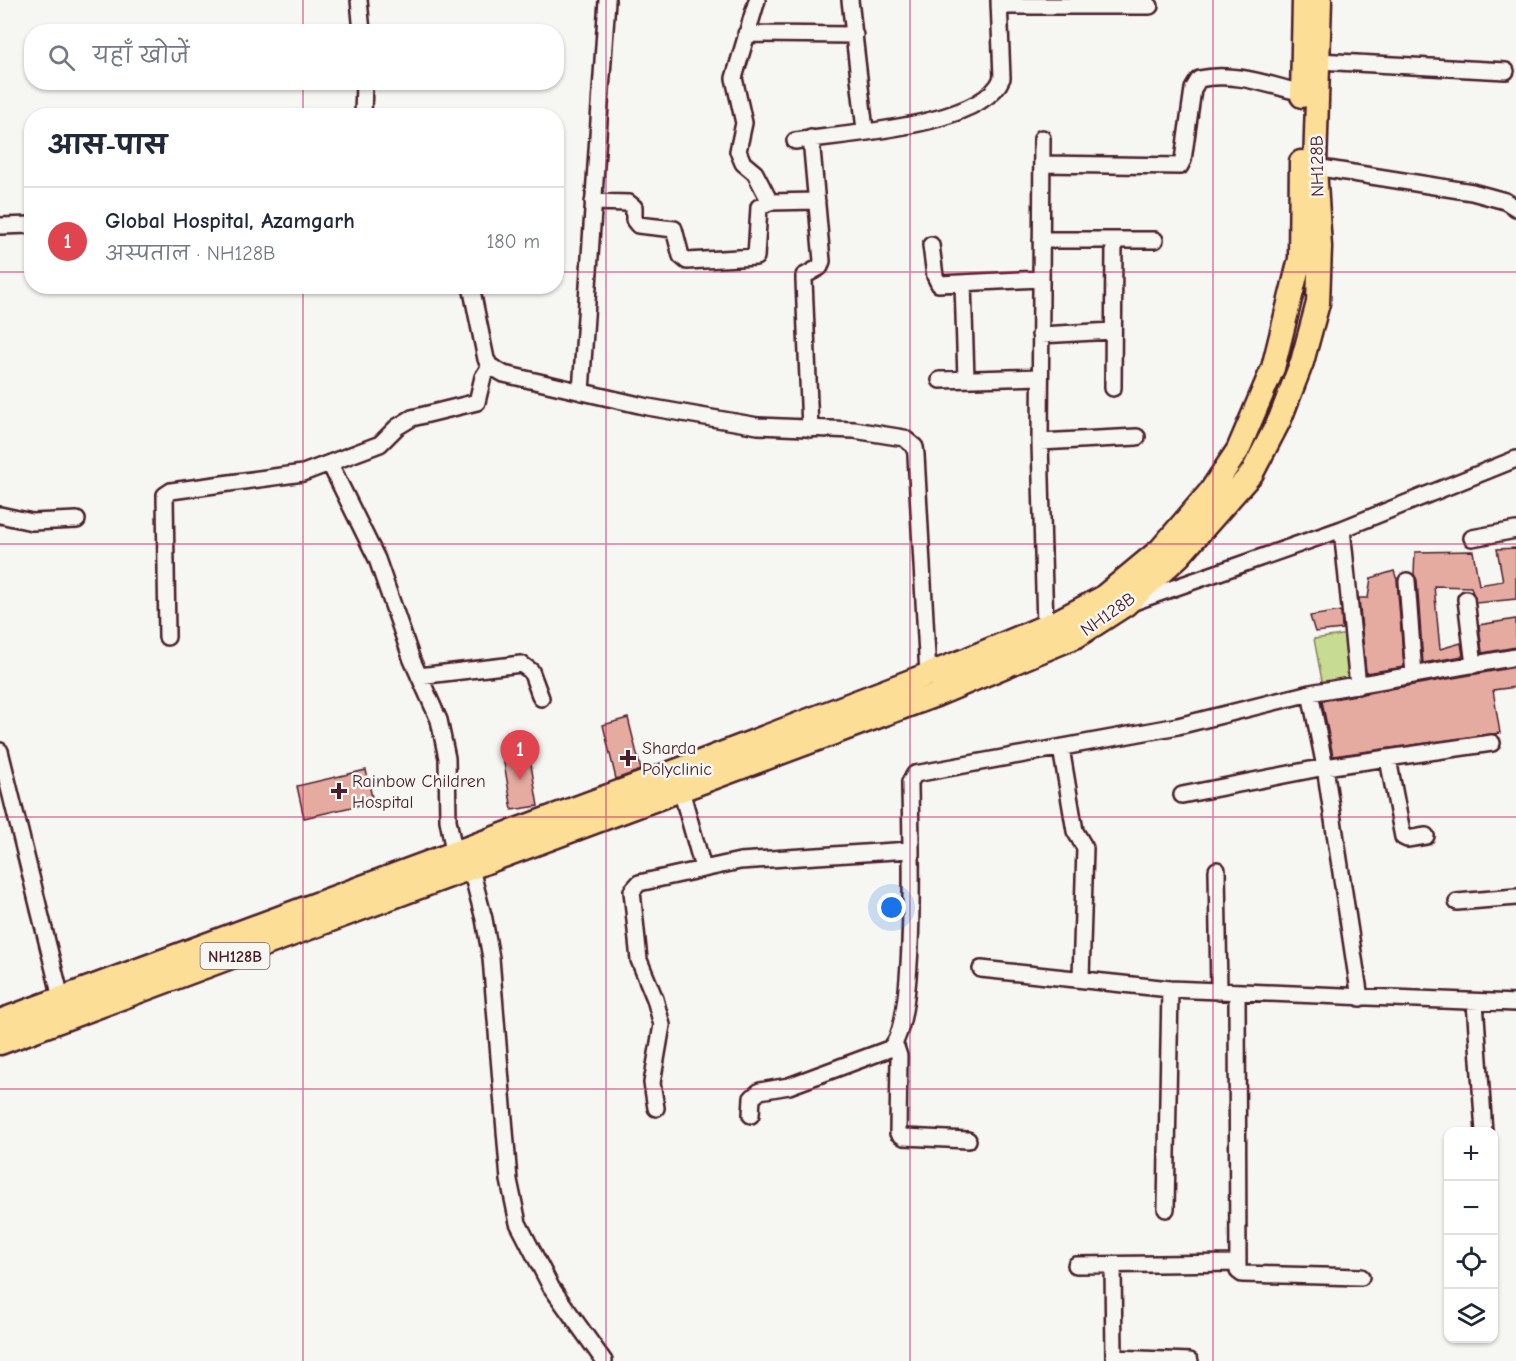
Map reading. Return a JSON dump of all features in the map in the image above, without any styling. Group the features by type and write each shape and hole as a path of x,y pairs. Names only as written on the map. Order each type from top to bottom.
{"highway":[{"path":"0,1021 454,851 700,762 1046,627 1102,598 1160,550 1210,492 1238,450 1274,368 1300,259 1304,0"},
{"name":"NH128B","path":"0,1043 471,869 1020,660 1077,636 1125,605 1179,556 1252,473 1280,419 1302,362 1318,303 1320,248 1315,167 1320,0"}],"street":[{"path":"359,0 361,24"},
{"path":"581,392 607,0"},
{"path":"757,0 734,78 744,123 738,151 743,162 755,173 770,202"},
{"path":"850,0 865,130"},
{"path":"795,141 913,125 941,118 994,91 1002,78 999,3 1150,6"},
{"path":"746,34 855,35"},
{"path":"1318,61 1506,71"},
{"path":"1042,164 1180,166 1183,160 1192,89 1199,79 1212,76 1235,77 1302,93"},
{"path":"363,108 364,90"},
{"path":"810,429 804,276 820,267 822,261 812,138"},
{"path":"1042,138 1040,442 1046,627"},
{"path":"1315,167 1472,192 1497,199 1516,208"},
{"path":"592,202 629,203 634,207 634,220 638,225 674,228 681,256 687,261 756,257 759,207 770,202 817,201"},
{"path":"0,226 24,225"},
{"path":"1041,240 1155,240"},
{"path":"1113,388 1114,240"},
{"path":"931,245 936,280 939,284 1040,279"},
{"path":"963,283 966,379"},
{"path":"167,637 165,495 171,491 288,476 330,464 380,444 397,427 412,418 477,402 483,377 490,366 473,294"},
{"path":"1040,335 1113,331"},
{"path":"490,366 504,374 581,392 758,426 861,431 904,438 915,447 928,674"},
{"path":"940,380 1040,377"},
{"path":"1040,442 1137,437"},
{"path":"1102,598 1125,605 1183,587 1342,529 1516,459"},
{"path":"330,464 378,559 419,676 442,730 447,758 448,820 454,851"},
{"path":"0,515 32,522 77,520"},
{"path":"1342,529 1358,686"},
{"path":"1472,538 1516,530"},
{"path":"1407,581 1414,675"},
{"path":"1466,599 1474,665"},
{"path":"968,1140 904,1137 898,1133 899,1056 895,1044 902,1026 908,982 910,782 915,774 1178,726 1310,693 1516,657"},
{"path":"419,676 521,664 531,671 541,698"},
{"path":"1310,693 1325,767 1360,998"},
{"path":"1182,795 1325,767 1492,743"},
{"path":"1061,748 1075,831 1085,848 1081,978"},
{"path":"0,751 4,791 61,998"},
{"path":"1388,759 1403,837 1407,839 1426,836"},
{"path":"681,790 703,868"},
{"path":"656,1108 653,1074 662,1025 656,999 639,960 633,891 639,883 740,861 910,850"},
{"path":"471,869 491,958 509,1180 518,1224 551,1287 604,1361"},
{"path":"1217,870 1219,992"},
{"path":"1457,902 1516,897"},
{"path":"981,969 1170,989 1516,1003"},
{"path":"1166,1209 1170,989"},
{"path":"1237,993 1238,1271 1242,1274 1361,1277"},
{"path":"1475,1002 1484,1127"},
{"path":"751,1115 752,1098 760,1091 796,1084 895,1044"},
{"path":"1076,1265 1238,1263"},
{"path":"1113,1265 1114,1358 1190,1361"}],"green space":[{"path":"1349,634 1354,681 1323,686 1314,639"}],"building":[{"path":"1516,548 1516,599 1476,603 1471,587 1434,586 1440,649 1461,643 1463,656 1423,663 1417,580 1414,574 1415,552 1473,551 1479,585 1503,581 1497,549"},
{"path":"1394,571 1397,580 1404,667 1366,673 1359,598 1368,598 1371,578"},
{"path":"1341,611 1342,629 1315,632 1310,616"},
{"path":"1516,619 1516,647 1482,653 1479,625"},
{"path":"1516,667 1516,687 1493,690 1500,733 1333,756 1322,701"},
{"path":"628,718 641,770 616,779 603,725"},
{"path":"529,753 538,806 512,810 503,757"},
{"path":"366,770 373,802 304,818 297,786"}],"place":[{"name":"Sharda Polyclinic","path":"628,758"},
{"name":"Global Hospital, Azamgarh","path":"520,780"},
{"name":"Rainbow Children Hospital","path":"339,791"}]}
